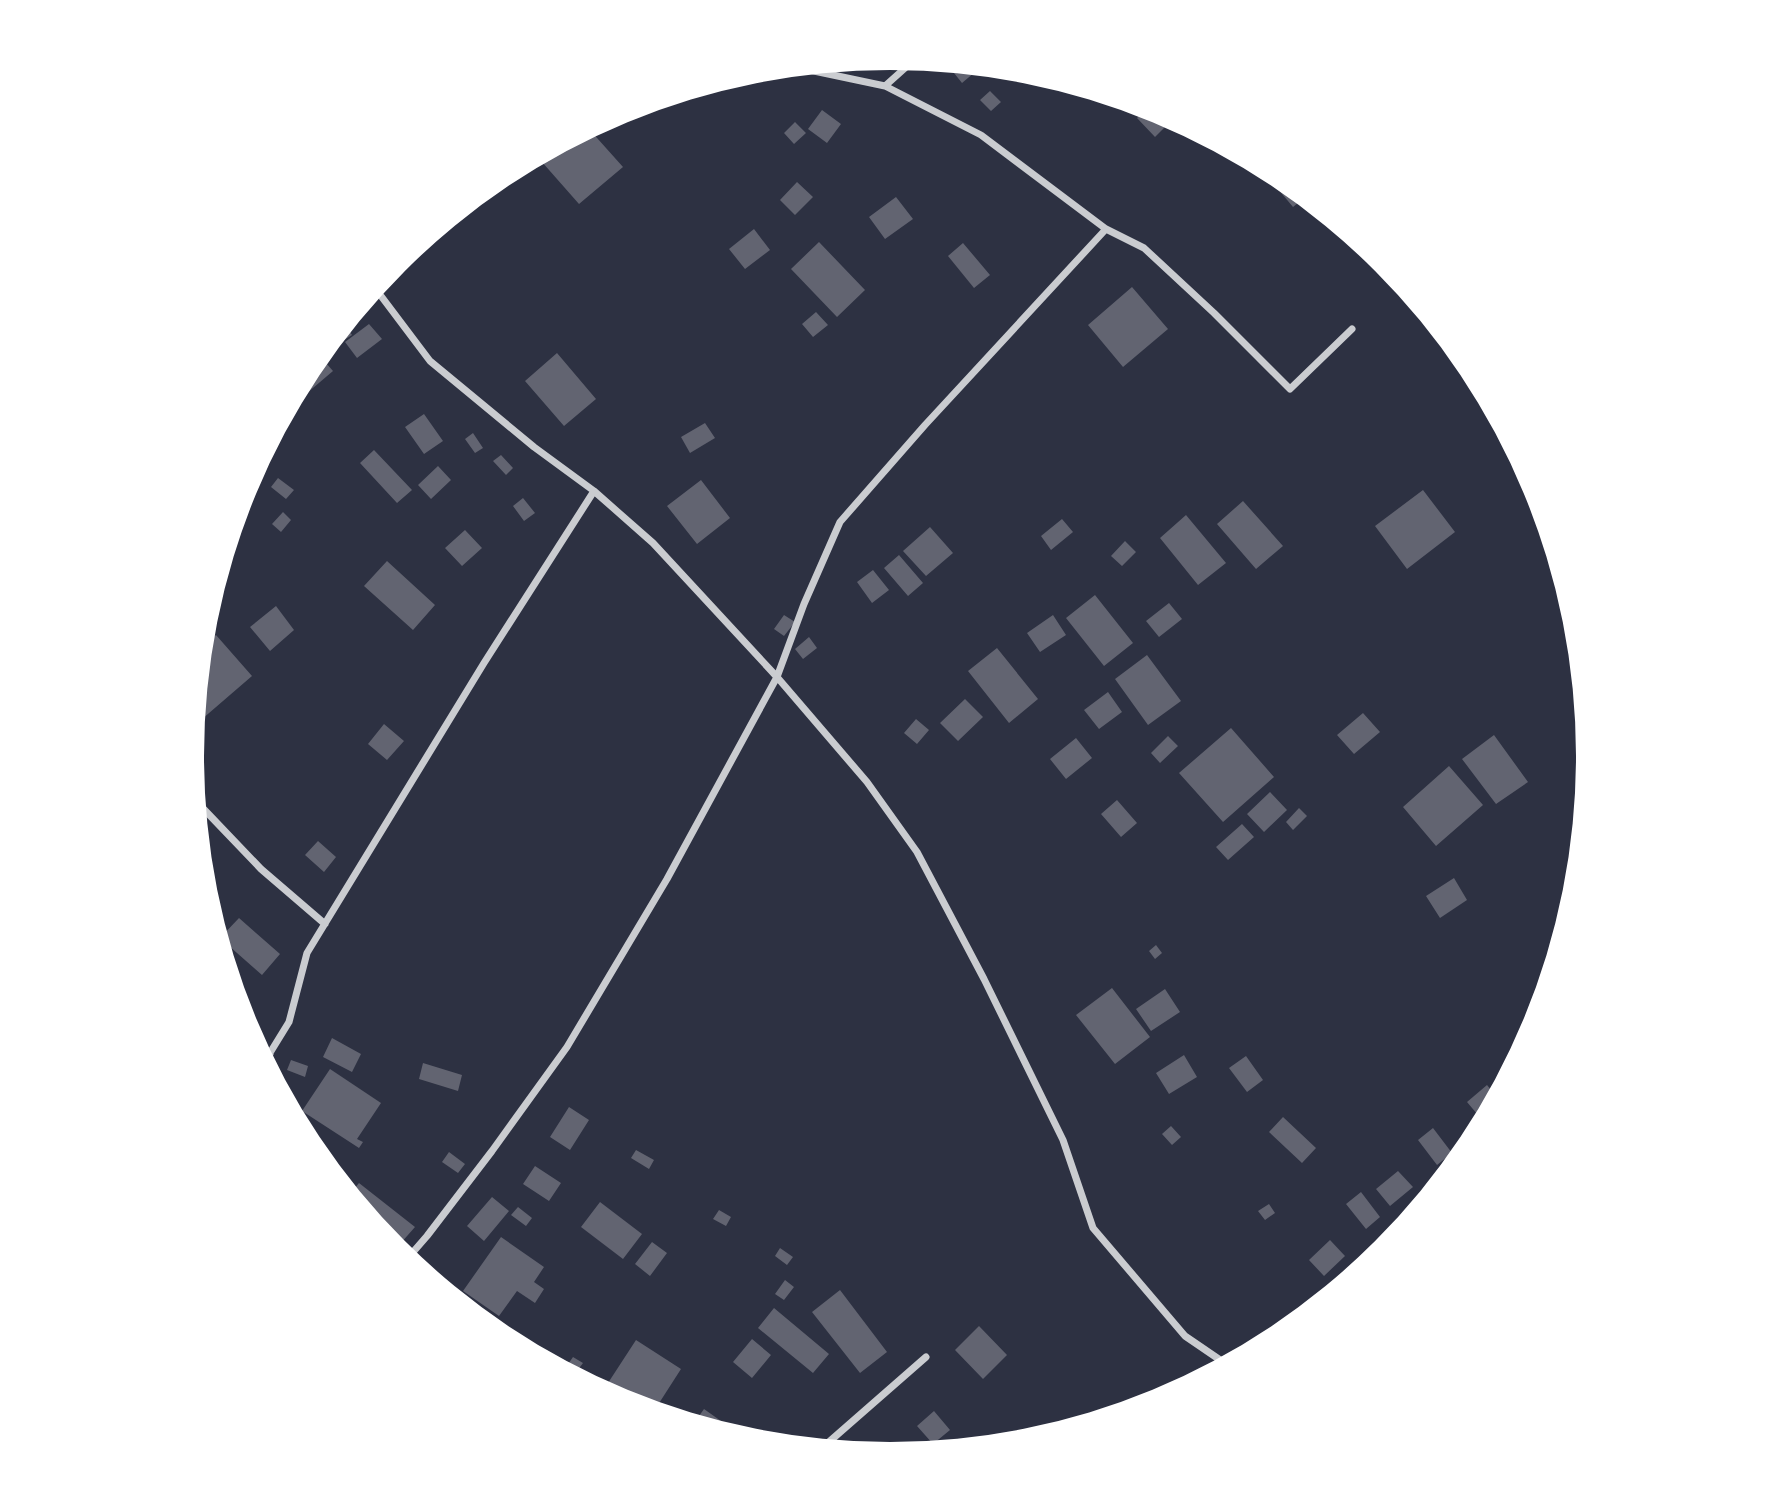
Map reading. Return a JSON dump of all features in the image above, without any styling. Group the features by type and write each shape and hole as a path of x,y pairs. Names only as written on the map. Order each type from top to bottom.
{"street":[{"path":"886,86 903,70"},
{"path":"825,73 886,86 981,135 1106,229 1144,248 1290,389 1352,329"},
{"path":"414,1251 567,1047 667,878 777,677 804,604 840,522 925,425 1106,229"},
{"path":"381,297 430,361 534,447 594,491 653,543 777,677 867,782 918,852 984,979 1063,1140 1093,1228 1185,1336 1217,1358"},
{"path":"271,1052 289,1022 307,953 484,663 594,491"},
{"path":"206,811 261,869 324,924"},
{"path":"832,1440 926,1357"}],"building":[{"path":"954,73 971,75 962,83"},
{"path":"990,91 1001,102 991,111 980,100"},
{"path":"822,110 841,124 827,143 808,129"},
{"path":"1138,117 1164,128 1155,137"},
{"path":"795,122 806,133 794,144 784,133"},
{"path":"596,136 623,167 579,204 543,164"},
{"path":"797,182 813,197 795,215 780,200"},
{"path":"1282,194 1296,204 1293,207"},
{"path":"896,197 913,219 885,239 869,217"},
{"path":"754,229 770,250 745,269 729,249"},
{"path":"819,242 865,290 837,317 791,269"},
{"path":"963,243 990,275 974,288 948,256"},
{"path":"1132,287 1168,329 1123,367 1088,325"},
{"path":"816,312 828,325 813,337 802,324"},
{"path":"369,324 382,339 357,358 345,342"},
{"path":"557,353 596,399 564,426 525,381"},
{"path":"327,364 333,371 308,392"},
{"path":"424,414 443,441 424,454 405,427"},
{"path":"705,423 715,438 690,453 681,437"},
{"path":"473,433 483,448 475,453 465,439"},
{"path":"374,450 412,490 397,503 360,463"},
{"path":"501,455 513,468 506,475 493,461"},
{"path":"438,466 451,480 431,499 418,485"},
{"path":"278,478 294,490 286,499 271,487"},
{"path":"701,480 730,518 697,544 667,506"},
{"path":"1423,490 1455,532 1407,569 1375,526"},
{"path":"523,498 535,513 524,521 513,506"},
{"path":"1243,501 1283,546 1256,569 1217,524"},
{"path":"283,512 291,520 281,532 272,524"},
{"path":"1186,515 1226,563 1198,585 1160,538"},
{"path":"1062,519 1073,532 1051,550 1041,536"},
{"path":"930,527 953,553 926,576 903,551"},
{"path":"465,530 482,548 462,566 445,548"},
{"path":"1125,541 1136,552 1122,566 1111,556"},
{"path":"899,555 923,583 908,596 884,568"},
{"path":"387,561 435,605 413,630 364,586"},
{"path":"873,570 889,590 872,603 857,582"},
{"path":"1095,595 1133,643 1104,666 1066,618"},
{"path":"1169,603 1182,619 1159,637 1146,621"},
{"path":"276,606 294,630 270,651 250,627"},
{"path":"784,615 795,622 784,636 774,629"},
{"path":"1053,615 1066,635 1040,652 1027,633"},
{"path":"216,635 252,676 205,717 209,666"},
{"path":"809,637 817,648 803,659 795,649"},
{"path":"997,648 1038,699 1009,723 968,671"},
{"path":"1147,655 1181,701 1148,725 1115,679"},
{"path":"1108,692 1122,712 1099,729 1084,710"},
{"path":"965,699 983,717 958,741 940,723"},
{"path":"1363,713 1380,732 1354,754 1337,735"},
{"path":"916,719 929,730 917,744 904,733"},
{"path":"384,724 404,741 387,760 368,744"},
{"path":"1231,728 1274,777 1223,822 1179,773"},
{"path":"1494,735 1528,782 1496,804 1462,759"},
{"path":"1168,736 1178,746 1160,763 1151,753"},
{"path":"1076,738 1092,758 1066,779 1050,759"},
{"path":"1449,766 1483,805 1436,846 1403,807"},
{"path":"1270,792 1287,810 1264,832 1247,814"},
{"path":"1117,800 1137,823 1121,837 1101,814"},
{"path":"1299,808 1307,816 1293,830 1286,822"},
{"path":"1242,824 1254,837 1228,860 1216,847"},
{"path":"318,841 336,857 324,872 305,855"},
{"path":"1454,878 1467,900 1440,918 1426,896"},
{"path":"239,918 280,954 262,975 231,948 226,931"},
{"path":"1156,945 1162,953 1155,959 1149,951"},
{"path":"1112,988 1150,1037 1115,1064 1076,1015"},
{"path":"1165,989 1180,1012 1151,1031 1136,1009"},
{"path":"332,1038 361,1054 352,1072 323,1057"},
{"path":"1184,1055 1197,1077 1169,1094 1156,1073"},
{"path":"1246,1056 1263,1080 1247,1092 1229,1068"},
{"path":"291,1060 308,1066 305,1077 287,1070"},
{"path":"423,1063 462,1075 458,1091 419,1079"},
{"path":"330,1069 381,1103 357,1139 363,1142 359,1148 302,1111"},
{"path":"1487,1085 1490,1088 1476,1112 1467,1102"},
{"path":"569,1107 589,1120 570,1150 550,1137"},
{"path":"1283,1117 1316,1148 1302,1163 1269,1132"},
{"path":"1171,1126 1181,1137 1172,1145 1162,1134"},
{"path":"1433,1128 1450,1151 1437,1165 1418,1140"},
{"path":"636,1150 654,1160 649,1169 631,1158"},
{"path":"449,1152 465,1164 458,1173 442,1162"},
{"path":"535,1166 561,1183 549,1201 523,1184"},
{"path":"1398,1171 1413,1187 1390,1206 1376,1189"},
{"path":"359,1183 415,1227 403,1240 356,1187"},
{"path":"1361,1192 1380,1217 1366,1229 1346,1204"},
{"path":"492,1197 509,1211 484,1241 467,1226"},
{"path":"600,1202 642,1234 623,1259 581,1227"},
{"path":"1269,1204 1275,1213 1265,1220 1258,1211"},
{"path":"518,1207 532,1218 526,1226 511,1215"},
{"path":"719,1210 731,1217 726,1226 713,1219"},
{"path":"501,1237 544,1267 534,1282 544,1289 535,1303 517,1291 499,1316 463,1291"},
{"path":"1330,1240 1345,1256 1324,1276 1309,1260"},
{"path":"652,1242 667,1253 650,1276 635,1264"},
{"path":"780,1248 793,1257 787,1265 775,1256"},
{"path":"785,1280 794,1287 784,1300 775,1294"},
{"path":"840,1290 887,1352 860,1373 812,1312"},
{"path":"774,1308 829,1354 813,1373 758,1328"},
{"path":"979,1326 1007,1355 983,1379 955,1350"},
{"path":"752,1339 771,1355 752,1378 733,1362"},
{"path":"636,1340 681,1369 660,1402 609,1382"},
{"path":"573,1357 583,1363 580,1368 569,1362"},
{"path":"704,1409 721,1421 712,1419 700,1415"},
{"path":"934,1411 950,1430 937,1441 930,1441 917,1426"}]}
